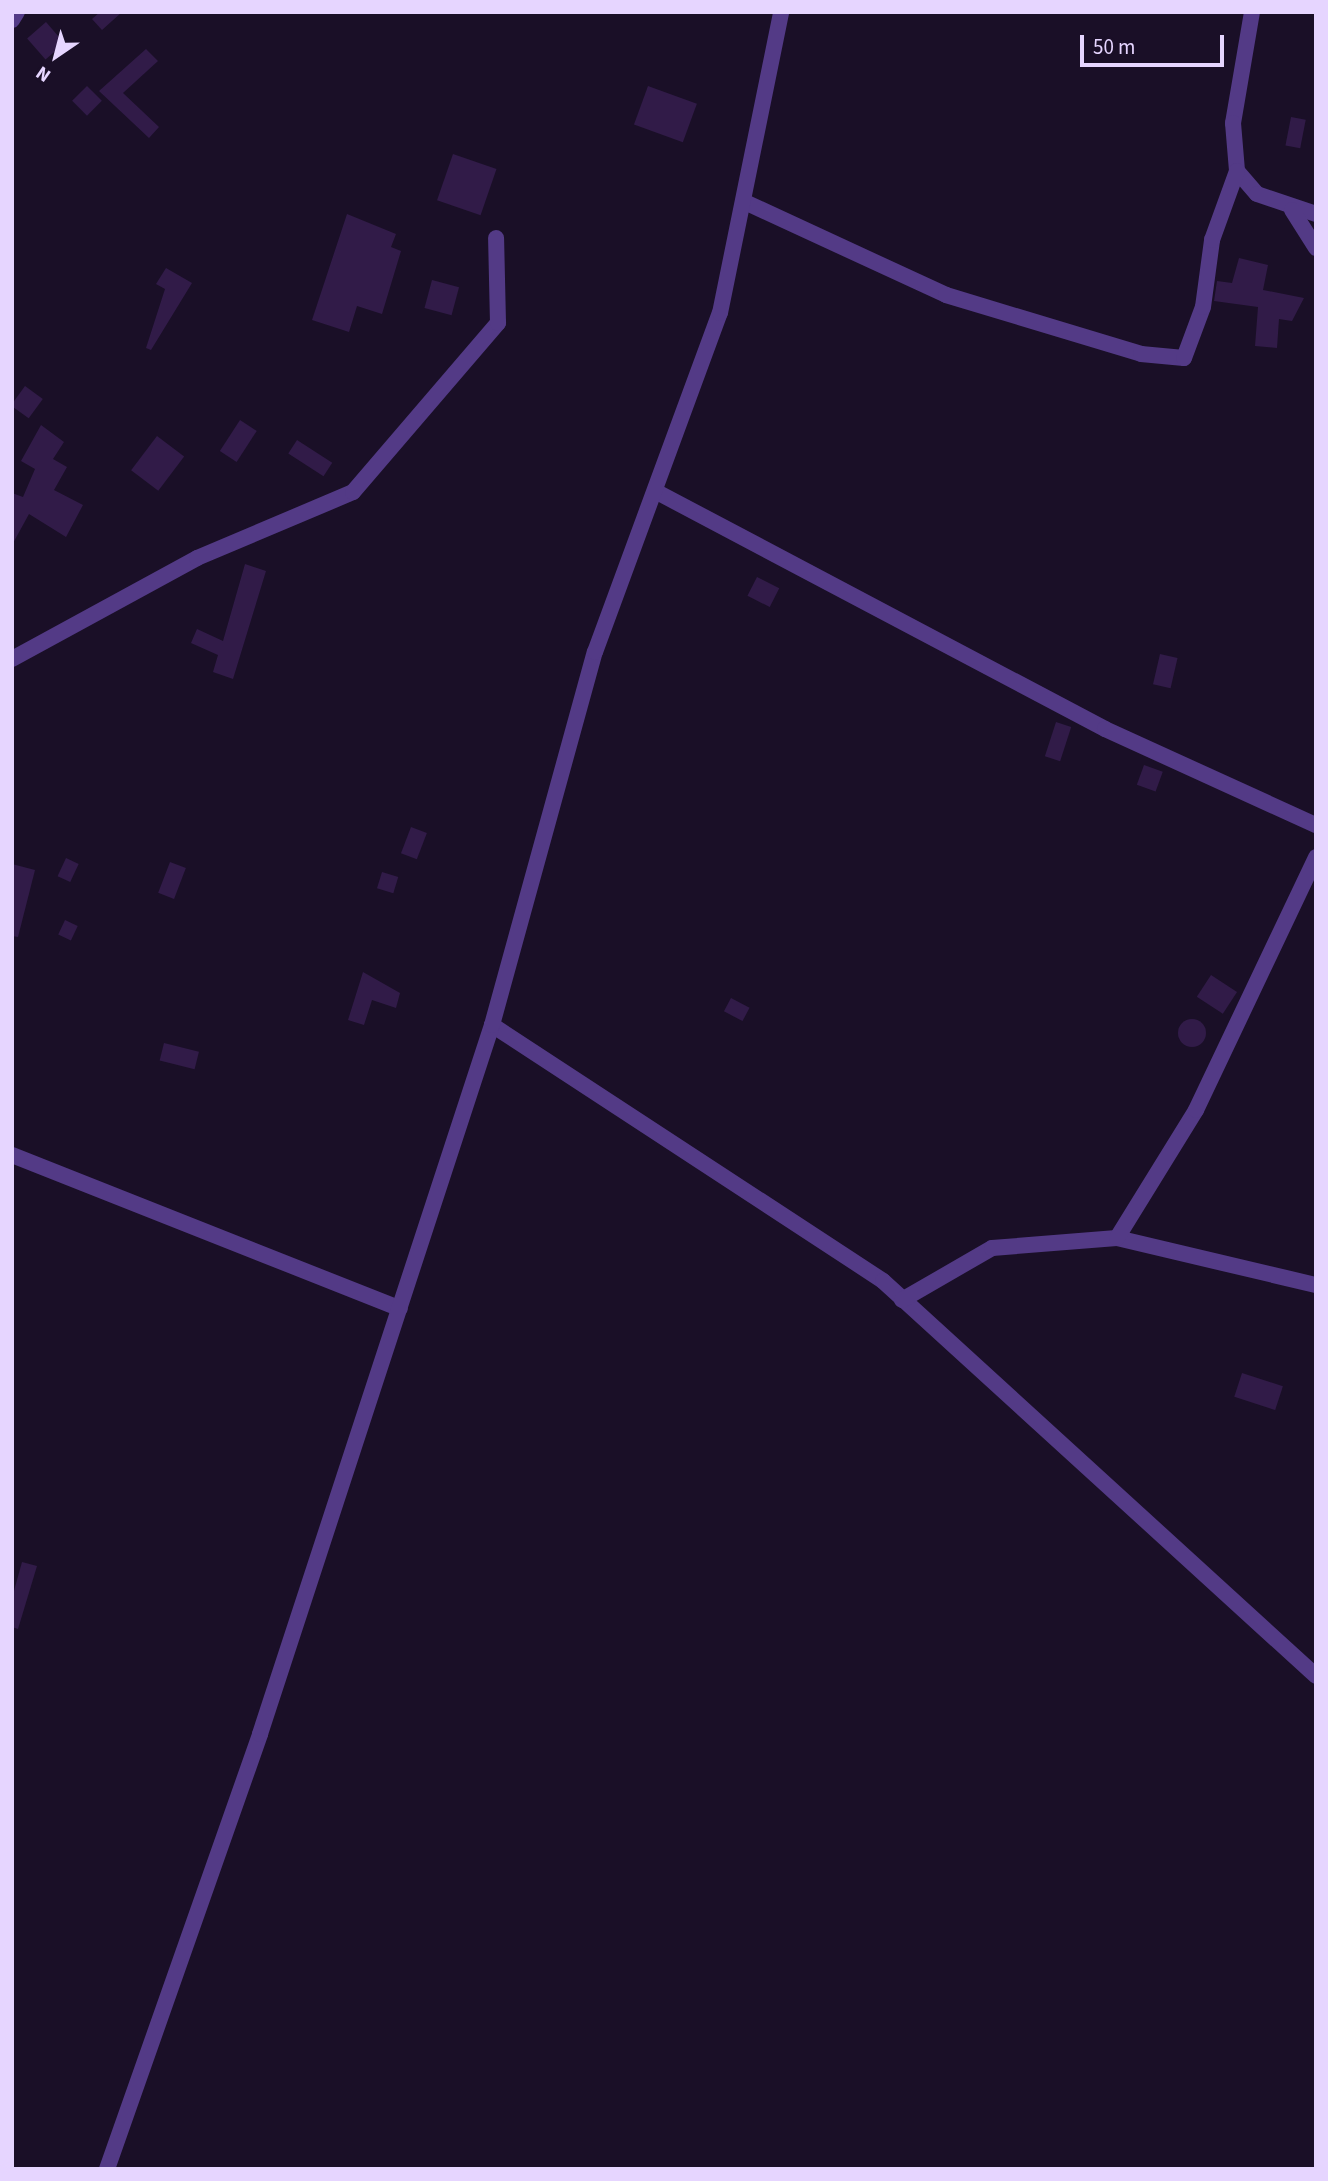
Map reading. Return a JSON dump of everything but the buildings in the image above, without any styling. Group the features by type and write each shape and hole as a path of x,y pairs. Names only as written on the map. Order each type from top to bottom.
{"street":[{"path":"12,20 17,12"},
{"path":"107,2169 400,1309 492,1025 564,747 720,313 747,203 781,12"},
{"path":"747,203 946,295 1141,354 1184,358 1203,307 1212,240 1237,172 1233,123 1252,12"},
{"path":"1237,172 1257,194 1292,210 1316,214"},
{"path":"1292,210 1316,248"},
{"path":"12,659 197,558 353,492 498,323 496,238"},
{"path":"655,491 1105,729 1316,825"},
{"path":"1117,1238 1196,1110 1316,857"},
{"path":"492,1025 883,1281 1316,1676"},
{"path":"12,1155 400,1309"},
{"path":"902,1300 992,1248 1117,1238 1316,1285"}]}
